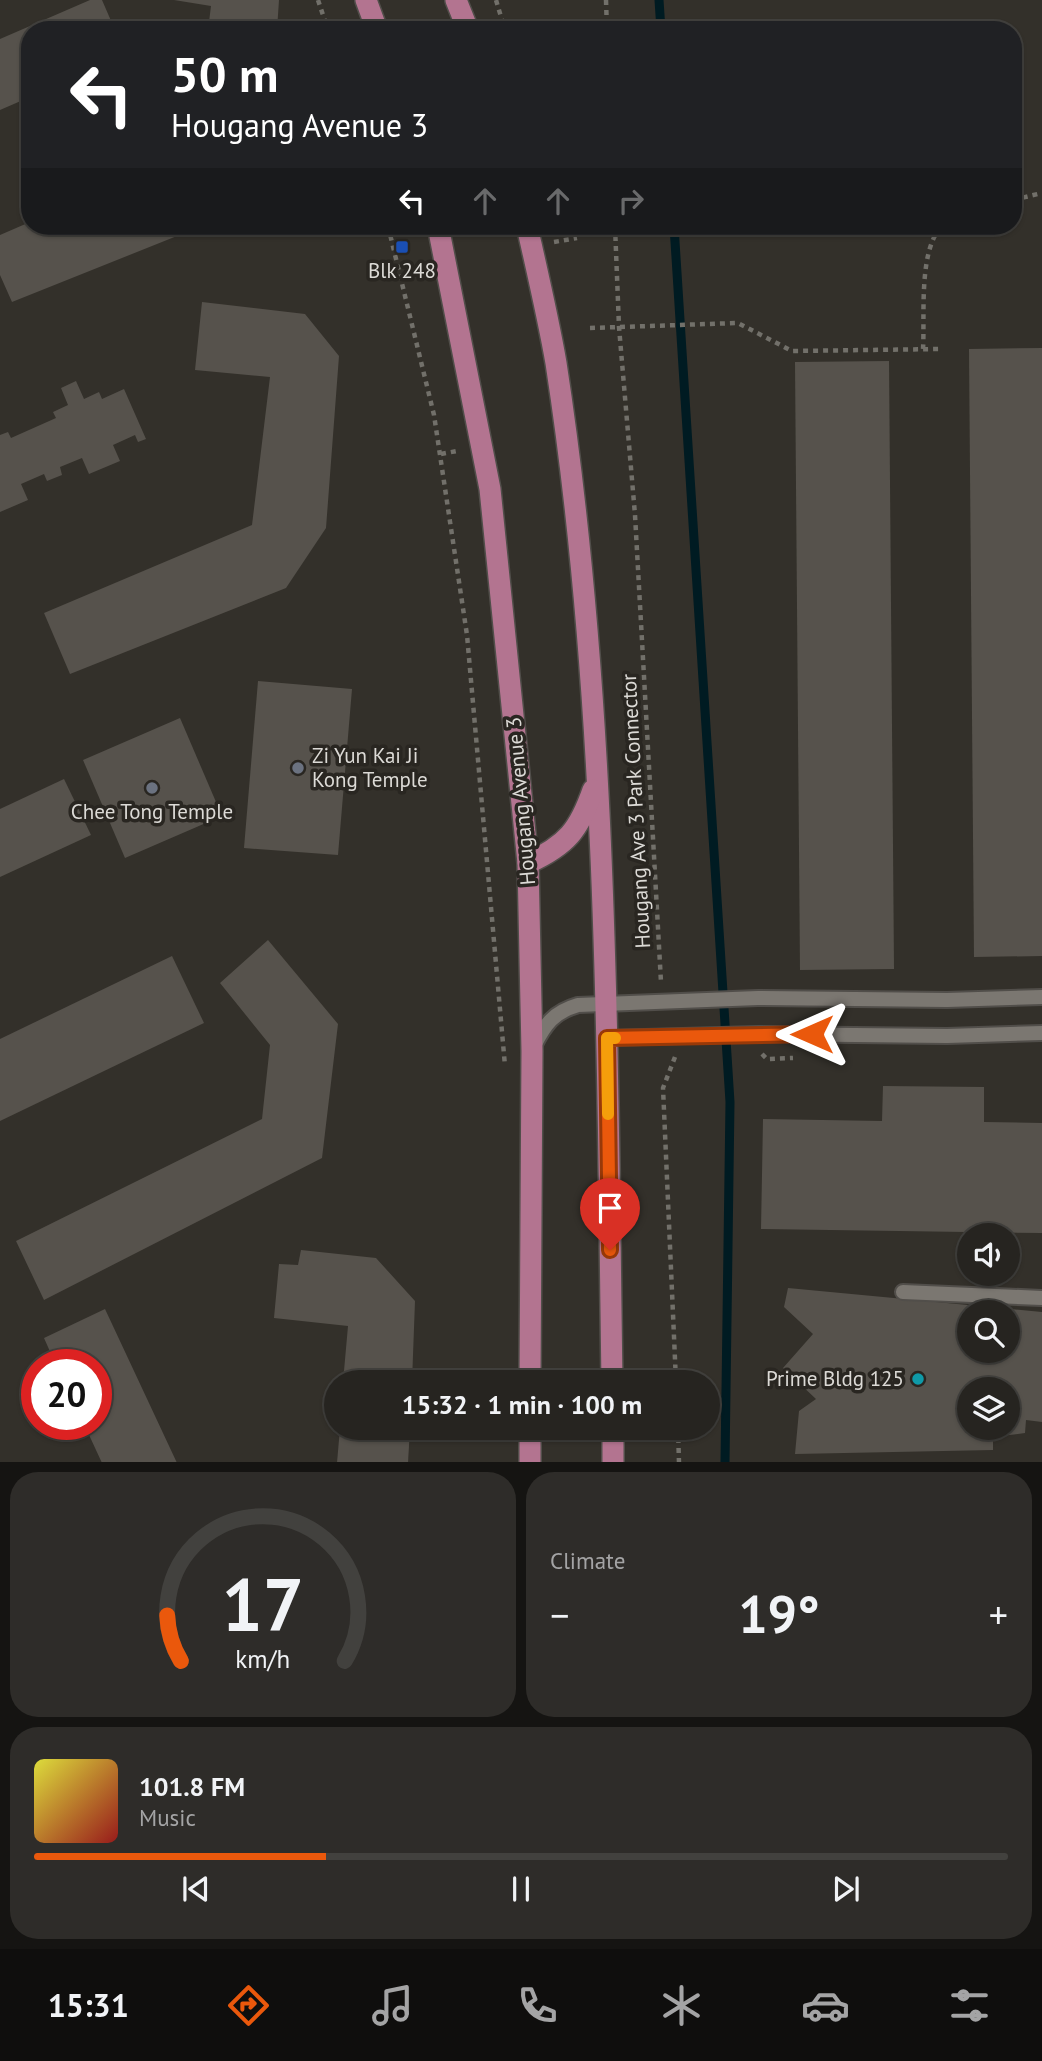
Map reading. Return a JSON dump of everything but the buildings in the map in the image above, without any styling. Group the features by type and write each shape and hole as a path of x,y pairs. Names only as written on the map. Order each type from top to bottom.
{"highway":[{"path":"366,0 374,21"},
{"path":"456,0 464,21"},
{"name":"Hougang Avenue 3","path":"440,235 489,489 528,863 532,1051 530,1370"},
{"path":"529,235 555,361 571,474 596,782 608,1002 612,1370"},
{"path":"528,863 550,853 568,840 584,817 596,782"},
{"path":"530,1440 530,1462"},
{"path":"613,1440 613,1462"}],"lane":[{"path":"532,1051 545,1024 561,1010 578,1004 758,998 947,1000 1042,997"},
{"path":"607,1038 758,1034 947,1036 1042,1033"},
{"path":"903,1292 1042,1298"}],"path":[{"path":"318,0 325,21"},
{"path":"496,0 502,21"},
{"path":"606,0 607,21"},
{"path":"1022,198 1042,194"},
{"path":"390,235 434,415 465,622 505,1072"},
{"name":"Hougang Ave 3 Park Connector","path":"615,235 619,327 635,515 661,987 679,1001"},
{"path":"923,349 926,261 934,235"},
{"path":"590,328 738,323 792,351 942,349"},
{"path":"675,1370 663,1088 683,1036"},
{"path":"678,1440 679,1462"}],"waterway":[{"path":"659,0 660,21"},
{"path":"675,235 730,1102 725,1462"}],"slow traffic":[{"path":"608,1114 607,1038 615,1038"}],"place":[{"name":"Blk 248","path":"402,247"},
{"name":"Zi Yun Kai Ji Kong Temple","path":"298,768"},
{"name":"Chee Tong Temple","path":"152,788"},
{"name":"Prime Bldg 125","path":"918,1379"}],"route":[{"path":"610,1250 607,1038 812,1034"}]}
